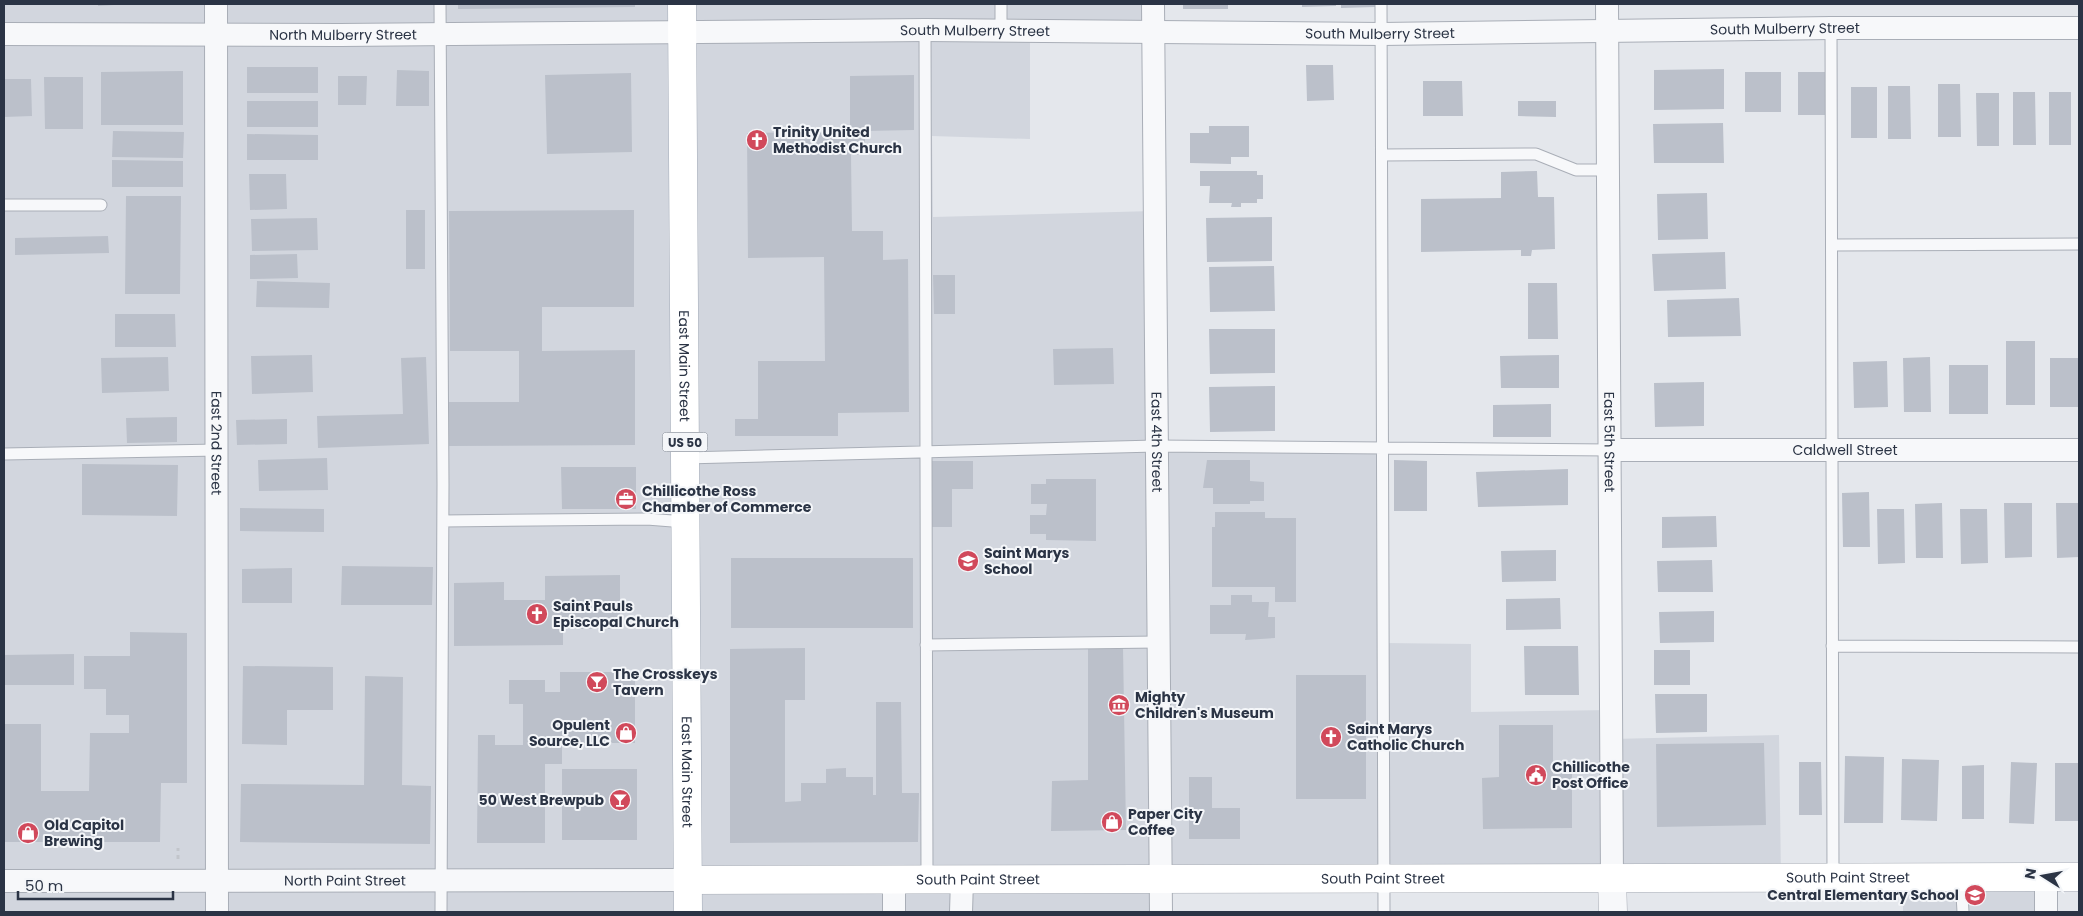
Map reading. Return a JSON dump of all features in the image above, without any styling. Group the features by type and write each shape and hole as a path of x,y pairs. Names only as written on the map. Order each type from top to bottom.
{"main road":[{"name":"East Main Street","path":"682,4 688,880"},
{"name":"South Paint Street","path":"688,880 2079,877"},
{"name":"US 50","path":"688,880 688,912"}],"street":[{"name":"East 2nd Street","path":"216,4 218,450 217,912"},
{"name":"East 4th Street","path":"1152,4 1161,912"},
{"name":"East 5th Street","path":"1607,4 1612,879"},
{"name":"South Mulberry Street","path":"682,33 926,30 1382,34 1831,28 2079,28"},
{"name":"North Mulberry Street","path":"4,34 682,33"},
{"name":"Caldwell Street","path":"1610,450 2079,450"},
{"path":"2046,877 2046,912"},
{"path":"1612,879 1613,912"},
{"name":"North Paint Street","path":"4,881 688,880"},
{"path":"894,880 894,912"},
{"path":"961,912 962,880"}],"lane":[{"path":"440,4 443,521 442,912"},
{"path":"1000,31 1001,4"},
{"path":"1381,4 1384,912"},
{"path":"1831,28 1833,877"},
{"path":"926,30 927,880"},
{"path":"1382,155 1536,154 1576,170 1609,170"},
{"path":"4,205 101,206"},
{"path":"1832,245 2079,244"},
{"path":"685,458 1156,446 1610,450"},
{"path":"4,454 218,450"},
{"path":"443,521 647,519 685,522"},
{"path":"926,645 1158,642"},
{"path":"1832,646 2079,647"},
{"path":"1961,877 1963,912"}],"path":[{"path":"178,848 178,859"}],"shaded area":[{"path":"4,4 1153,4 1153,33 1030,31 1030,139 932,136 933,217 1153,211 1156,446 1383,448 1384,643 1471,644 1471,712 1611,710 1612,739 1779,735 1781,877 1161,879 1161,912 4,912"},
{"name":"Central Elementary School","path":"1903,877 2046,877 2046,912 1903,912"}],"building":[{"path":"98,4 114,4 114,5 98,6"},
{"path":"458,4 635,4 635,7 458,9"},
{"path":"1183,4 1228,4 1228,9 1183,9"},
{"path":"1302,4 1336,4 1336,6 1302,7"},
{"path":"1341,4 1375,4 1375,7 1341,8"},
{"path":"1306,65 1333,65 1334,100 1307,101"},
{"path":"247,67 318,67 318,93 247,93"},
{"path":"1724,69 1724,109 1654,110 1654,70"},
{"path":"397,70 429,71 429,106 396,106"},
{"path":"183,71 183,125 101,125 101,72"},
{"path":"1745,72 1781,72 1781,112 1745,112"},
{"path":"1798,72 1825,72 1825,115 1798,115"},
{"path":"631,73 632,152 547,154 545,75"},
{"path":"914,75 914,130 865,131 865,155 851,155 852,231 883,231 883,260 908,259 909,412 838,413 838,436 735,436 735,419 758,419 758,361 825,361 824,257 748,258 747,133 850,132 850,76"},
{"path":"338,76 367,76 366,105 338,105"},
{"path":"44,77 83,77 83,129 45,129"},
{"path":"4,79 31,79 32,116 4,117"},
{"path":"1423,81 1462,81 1463,116 1423,116"},
{"path":"1938,84 1960,84 1961,137 1938,137"},
{"path":"1888,86 1910,86 1911,139 1888,139"},
{"path":"1851,87 1877,87 1877,138 1851,138"},
{"path":"2013,92 2035,92 2036,145 2013,145"},
{"path":"2049,92 2071,92 2071,145 2049,145"},
{"path":"1976,93 1999,93 1999,146 1977,146"},
{"path":"247,101 318,101 318,127 247,127"},
{"path":"1518,101 1556,101 1556,117 1518,116"},
{"path":"1723,123 1724,163 1654,163 1653,124"},
{"path":"1209,126 1249,126 1249,157 1231,157 1231,164 1190,163 1190,133 1209,133"},
{"path":"113,131 184,132 183,158 112,157"},
{"path":"247,134 318,135 318,160 247,160"},
{"path":"112,160 183,161 183,187 112,187"},
{"path":"1200,171 1257,171 1257,175 1263,175 1263,199 1257,199 1257,203 1241,203 1241,207 1231,207 1232,203 1209,203 1210,186 1200,186"},
{"path":"1537,171 1538,197 1554,197 1555,249 1532,250 1531,256 1521,256 1521,250 1421,252 1421,199 1501,198 1501,172"},
{"path":"249,174 286,174 287,209 250,210"},
{"path":"1707,193 1708,239 1658,240 1657,194"},
{"path":"126,196 181,196 180,294 125,294"},
{"path":"406,210 425,210 425,269 406,269"},
{"path":"634,210 634,307 542,307 542,351 635,350 635,445 448,446 448,402 519,402 519,351 450,351 449,211"},
{"path":"1272,217 1272,261 1207,262 1206,218"},
{"path":"317,218 318,250 252,251 251,219"},
{"path":"108,236 109,253 15,255 15,238"},
{"path":"1725,252 1726,289 1654,291 1652,254"},
{"path":"297,254 298,278 250,279 250,255"},
{"path":"1274,266 1275,311 1210,312 1209,267"},
{"path":"933,275 955,275 955,314 934,314"},
{"path":"257,281 330,283 329,308 256,307"},
{"path":"1528,283 1557,283 1558,339 1528,339"},
{"path":"1739,298 1741,336 1668,337 1667,300"},
{"path":"115,314 175,314 176,347 115,347"},
{"path":"1209,329 1275,329 1275,373 1210,374"},
{"path":"2006,341 2035,341 2035,405 2006,405"},
{"path":"1113,348 1114,384 1054,385 1053,349"},
{"path":"312,355 313,392 252,394 251,356"},
{"path":"1559,355 1559,388 1501,388 1500,356"},
{"path":"168,357 169,391 102,393 101,358"},
{"path":"426,357 429,444 318,448 317,416 403,414 401,358"},
{"path":"1930,357 1931,412 1904,412 1903,358"},
{"path":"2050,358 2079,358 2079,407 2050,407"},
{"path":"1887,361 1888,407 1854,408 1853,362"},
{"path":"1949,365 1988,365 1988,414 1949,414"},
{"path":"1704,382 1704,426 1655,427 1654,383"},
{"path":"1275,386 1275,431 1210,432 1209,387"},
{"path":"1551,404 1551,437 1493,437 1493,405"},
{"path":"177,417 177,442 127,443 126,418"},
{"path":"287,419 287,444 237,445 236,420"},
{"path":"327,458 328,490 259,491 258,460"},
{"path":"1207,460 1250,460 1250,481 1264,482 1264,501 1250,501 1250,504 1213,504 1213,488 1203,488"},
{"path":"1394,460 1427,461 1427,511 1394,511"},
{"path":"932,461 973,461 973,489 952,489 952,527 932,527"},
{"path":"82,464 178,465 177,516 82,515"},
{"path":"561,467 636,467 636,509 562,509"},
{"path":"1568,469 1568,505 1478,507 1476,472"},
{"path":"1046,479 1096,479 1096,541 1046,540 1046,534 1030,534 1030,515 1046,515 1047,504 1031,504 1031,484 1046,484"},
{"path":"1869,492 1870,547 1843,547 1842,493"},
{"path":"1942,503 1943,558 1916,558 1915,504"},
{"path":"2004,503 2032,503 2032,557 2005,558"},
{"path":"2056,503 2079,503 2079,557 2057,558"},
{"path":"240,508 324,509 324,532 240,531"},
{"path":"1877,509 1904,509 1905,563 1878,564"},
{"path":"1960,509 1987,509 1988,563 1961,564"},
{"path":"1215,512 1265,512 1265,518 1296,518 1296,602 1275,602 1275,587 1212,587 1212,527 1215,527"},
{"path":"1716,516 1717,547 1662,548 1662,517"},
{"path":"1556,550 1556,581 1502,582 1501,551"},
{"path":"731,558 913,558 913,628 731,628"},
{"path":"1712,560 1713,592 1658,592 1657,561"},
{"path":"342,566 433,567 432,605 341,605"},
{"path":"292,568 292,603 242,603 242,569"},
{"name":"Saint Pauls Episcopal Church","path":"620,575 620,629 563,629 563,645 454,646 454,583 504,582 504,600 545,600 545,576"},
{"path":"1231,595 1252,595 1252,602 1269,602 1268,617 1275,617 1275,638 1245,640 1246,634 1210,634 1210,605 1231,605"},
{"path":"1560,598 1561,629 1506,630 1506,599"},
{"path":"1714,611 1714,642 1660,643 1659,612"},
{"path":"130,632 187,633 187,783 161,783 160,842 4,842 4,724 41,724 41,791 89,791 90,733 129,733 129,715 106,715 106,689 84,689 84,656 130,656"},
{"path":"1524,646 1578,646 1579,695 1525,695"},
{"path":"1088,647 1123,647 1126,830 1051,831 1052,781 1088,780"},
{"path":"805,648 805,700 785,700 785,802 801,801 801,783 826,783 826,769 846,768 846,777 873,777 873,795 876,795 876,702 901,702 902,793 919,793 918,842 730,843 730,649"},
{"path":"1654,650 1690,650 1690,685 1654,685"},
{"path":"74,654 74,685 4,685 4,655"},
{"path":"243,666 333,667 333,710 287,710 287,745 242,744"},
{"path":"560,672 635,672 635,743 562,743 562,764 545,764 545,843 477,843 478,735 495,735 495,745 523,745 523,704 509,704 509,680 545,680 545,692 560,692"},
{"name":"Saint Marys Catholic Church","path":"1296,675 1366,675 1366,799 1296,799"},
{"path":"365,676 403,677 402,785 431,786 430,844 240,842 241,784 364,785"},
{"path":"1655,694 1707,694 1707,732 1656,733"},
{"name":"Chillicothe Post Office","path":"1499,725 1553,725 1553,774 1572,773 1572,828 1483,829 1482,778 1499,777"},
{"path":"1764,743 1766,825 1657,827 1656,744"},
{"path":"1845,756 1884,757 1883,823 1844,823"},
{"path":"1902,759 1939,760 1937,821 1901,820"},
{"path":"1799,762 1821,762 1822,815 1799,815"},
{"path":"2011,762 2037,763 2034,824 2009,823"},
{"path":"2055,763 2079,763 2079,821 2055,821"},
{"path":"1984,765 1984,819 1962,819 1962,766"},
{"path":"562,769 637,769 637,840 562,840"},
{"path":"1189,777 1212,777 1212,808 1240,808 1240,839 1189,839"}],"place":[{"name":"Trinity United Methodist Church","path":"757,140"},
{"name":"Chillicothe Ross Chamber of Commerce","path":"626,499"},
{"name":"Saint Marys School","path":"968,561"},
{"name":"Saint Pauls Episcopal Church","path":"537,614"},
{"name":"The Crosskeys Tavern","path":"597,682"},
{"name":"Mighty Children's Museum","path":"1119,705"},
{"name":"Opulent Source, LLC","path":"626,733"},
{"name":"Saint Marys Catholic Church","path":"1331,737"},
{"name":"Chillicothe Post Office","path":"1536,775"},
{"name":"50 West Brewpub","path":"620,800"},
{"name":"Paper City Coffee","path":"1112,822"},
{"name":"Old Capitol Brewing","path":"28,833"},
{"name":"Central Elementary School","path":"1975,895"}]}
